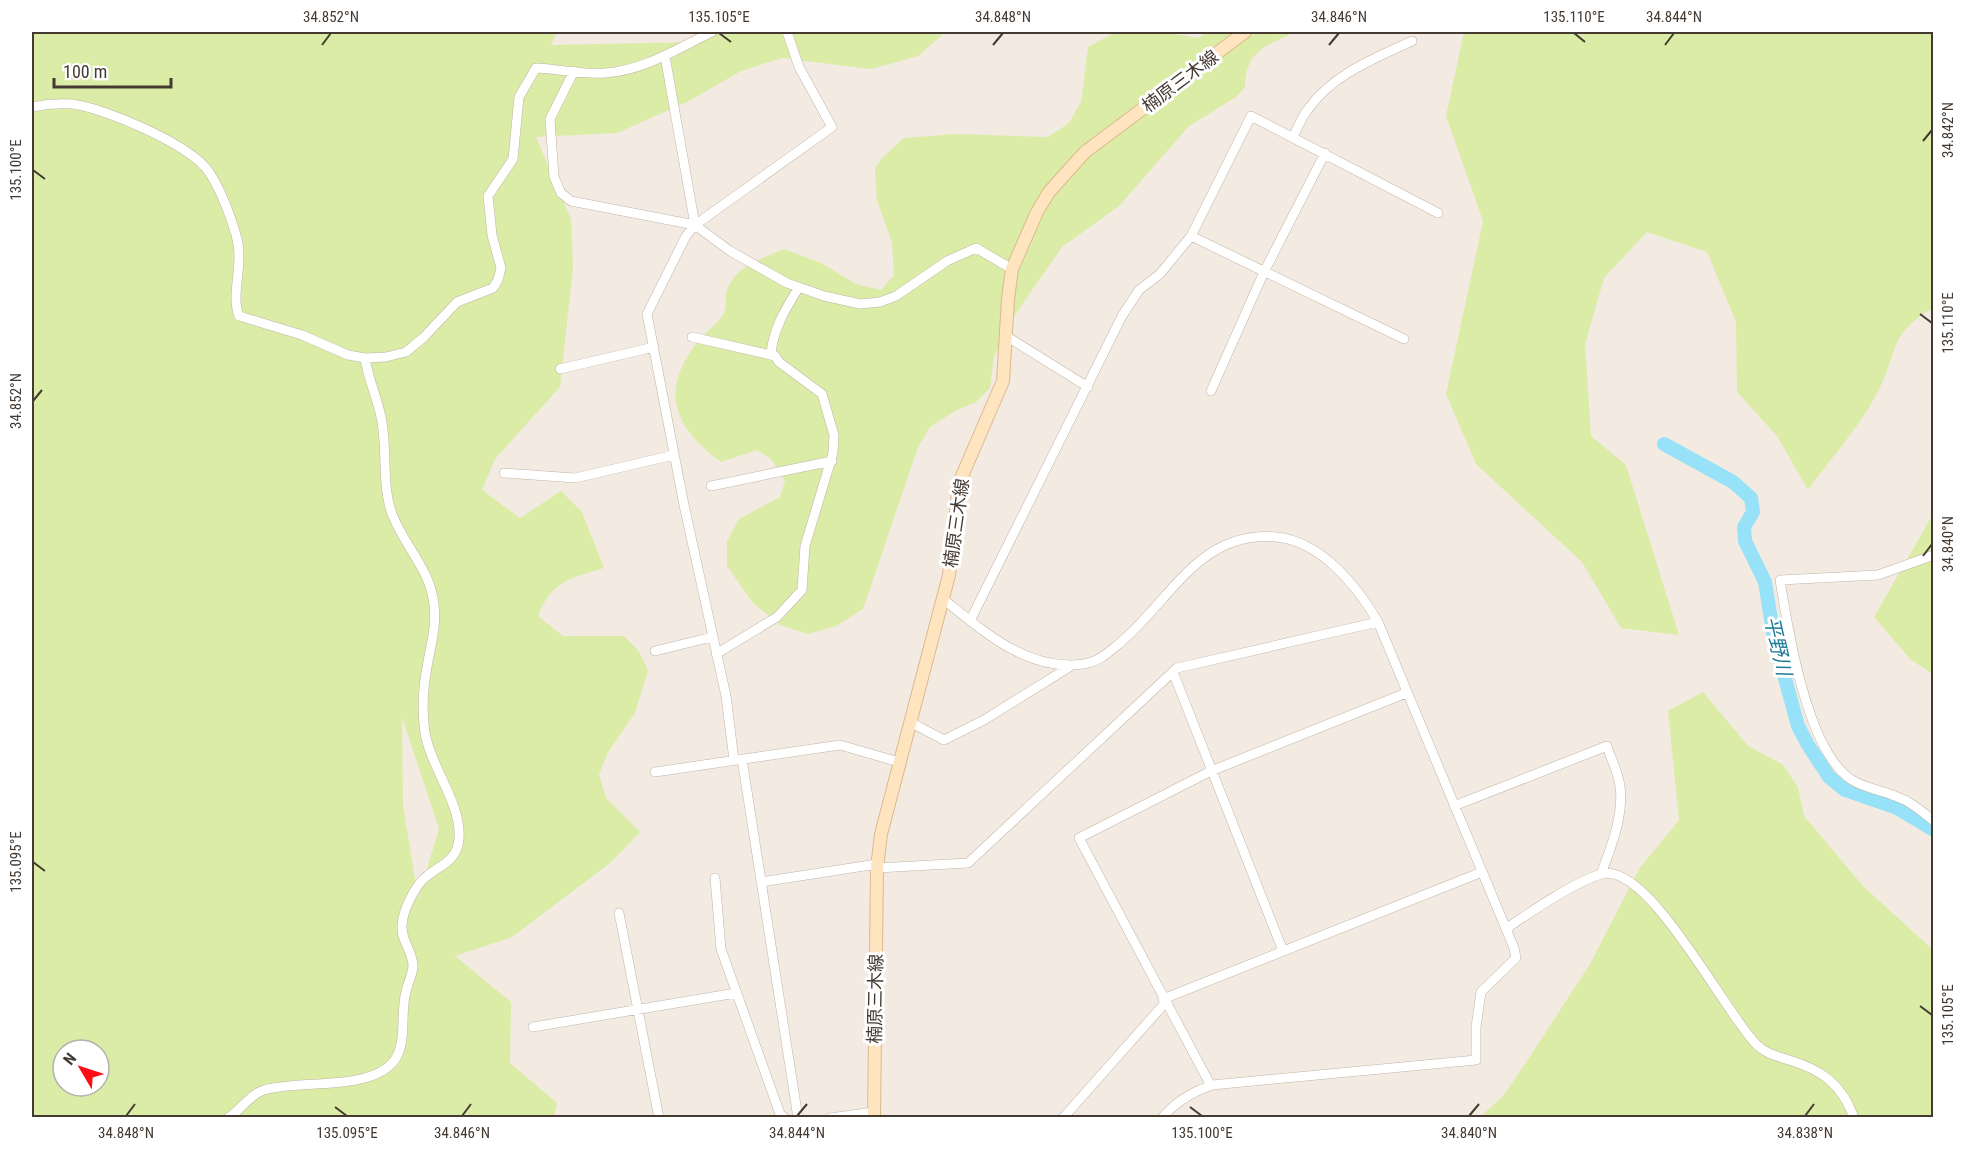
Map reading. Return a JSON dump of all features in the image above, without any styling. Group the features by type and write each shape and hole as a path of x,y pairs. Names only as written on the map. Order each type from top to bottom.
{"main road":[{"name":"楠原三木線","path":"874,1115 877,866 880,834 943,599 955,542 959,483 971,452 997,400 1002,381 1012,269 1037,212 1065,172 1085,152 1245,32"}],"street":[{"path":"32,107 52,103 74,104 107,113 136,124 188,153 209,171 236,236 241,258 236,304 238,316 302,335 348,355 365,358 386,357 406,352 424,337 457,302 493,288 501,268 492,235 488,196 513,159 519,97 536,68 594,74 627,71 665,56 712,32"},
{"path":"787,32 800,67 832,127 695,225 686,236 647,314 674,455 726,696 761,882 798,1118"},
{"path":"1293,137 1309,107 1324,91 1354,69 1412,41"},
{"path":"665,56 695,225"},
{"path":"574,71 550,118 554,177 561,193 572,201 695,225 765,272 799,288 861,304 880,302 896,296 947,261 976,249 1012,269"},
{"path":"970,621 1129,304 1139,290 1160,274 1191,236 1251,116 1438,213"},
{"path":"1211,392 1264,272 1324,153"},
{"path":"1191,236 1404,339"},
{"path":"771,354 772,339 785,309 799,288"},
{"path":"1006,336 1088,387"},
{"path":"692,337 771,354 825,400 834,435 832,461 805,546 802,590 777,617 716,654"},
{"path":"561,369 654,347"},
{"path":"228,1118 262,1090 357,1079 388,1067 398,1054 405,999 413,966 411,955 402,938 402,922 418,885 427,876 446,866 457,851 459,837 456,816 428,748 424,728 424,685 436,621 433,596 425,573 410,552 393,515 386,493 381,416 368,380 365,358"},
{"path":"504,473 575,478 674,455"},
{"path":"711,486 832,461"},
{"path":"943,599 970,621 1025,657 1057,665 1073,665 1104,657 1132,632 1177,581 1197,563 1227,543 1252,537 1285,538 1318,552 1366,602 1378,622 1507,928 1516,958 1481,992 1476,1027 1476,1060 1211,1086 1181,1100 1162,1118"},
{"path":"1934,555 1878,575 1779,580 1803,697 1813,722 1841,771 1853,781 1911,803 1934,820"},
{"path":"761,882 877,866 968,863 1173,672 1378,622"},
{"path":"655,651 712,638"},
{"path":"910,722 944,740 984,720 1073,665"},
{"path":"1173,672 1283,951"},
{"path":"1211,1086 1079,838 1211,771 1406,693"},
{"path":"655,772 840,745 899,762"},
{"path":"1454,806 1606,746 1617,774 1620,798 1616,829 1601,874"},
{"path":"1063,1118 1164,1001 1482,872"},
{"path":"1507,928 1601,874 1624,878 1647,894 1716,986 1748,1036 1764,1052 1815,1068 1829,1078 1854,1118"},
{"path":"715,878 721,949 780,1114 785,1118"},
{"path":"619,914 659,1118"},
{"path":"533,1027 736,993"},
{"path":"830,1118 874,1115"}],"green space":[{"path":"32,32 557,32 551,45 698,42 712,32 942,32 940,37 918,56 871,69 782,58 741,71 687,102 617,133 536,137 571,219 573,267 560,387 495,459 482,490 520,518 561,491 582,512 604,568 572,578 556,588 543,604 538,616 563,636 624,636 638,650 648,670 635,713 608,752 599,774 606,798 640,832 610,863 512,937 455,956 511,1002 510,1063 557,1103 554,1117 32,1117","holes":["402,717 439,829 418,898 403,805"]},
{"path":"1162,32 1199,38 1205,32 1295,32 1260,51 1249,65 1245,87 1236,97 1189,126 1119,206 1062,247 1010,322 994,357 990,388 976,402 955,411 930,427 918,447 863,609 836,626 808,634 780,625 753,603 727,566 727,541 739,519 780,497 785,481 771,459 757,450 721,462 692,435 682,421 677,406 676,391 679,375 686,358 699,340 722,317 731,281 751,264 784,249 821,263 856,284 881,290 894,275 892,242 877,201 875,168 882,158 904,138 955,134 1048,137 1069,123 1081,102 1088,47 1114,33"},
{"path":"1464,32 1933,32 1933,308 1917,318 1900,338 1883,382 1868,409 1808,490 1777,436 1737,392 1736,322 1707,252 1647,232 1604,278 1585,344 1591,436 1626,465 1679,635 1621,628 1582,562 1476,464 1446,394 1483,221 1446,116"},
{"path":"1933,514 1933,674 1911,660 1874,617"},
{"path":"1703,692 1748,746 1782,764 1798,787 1804,816 1863,886 1933,950 1933,1117 1479,1118 1503,1096 1527,1061 1590,964 1639,869 1679,820 1668,711"}],"waterway":[{"name":"平野川","path":"1664,444 1733,482 1751,498 1753,512 1744,527 1745,541 1765,582 1774,638 1798,726 1829,777 1845,790 1897,808 1934,830"}]}
